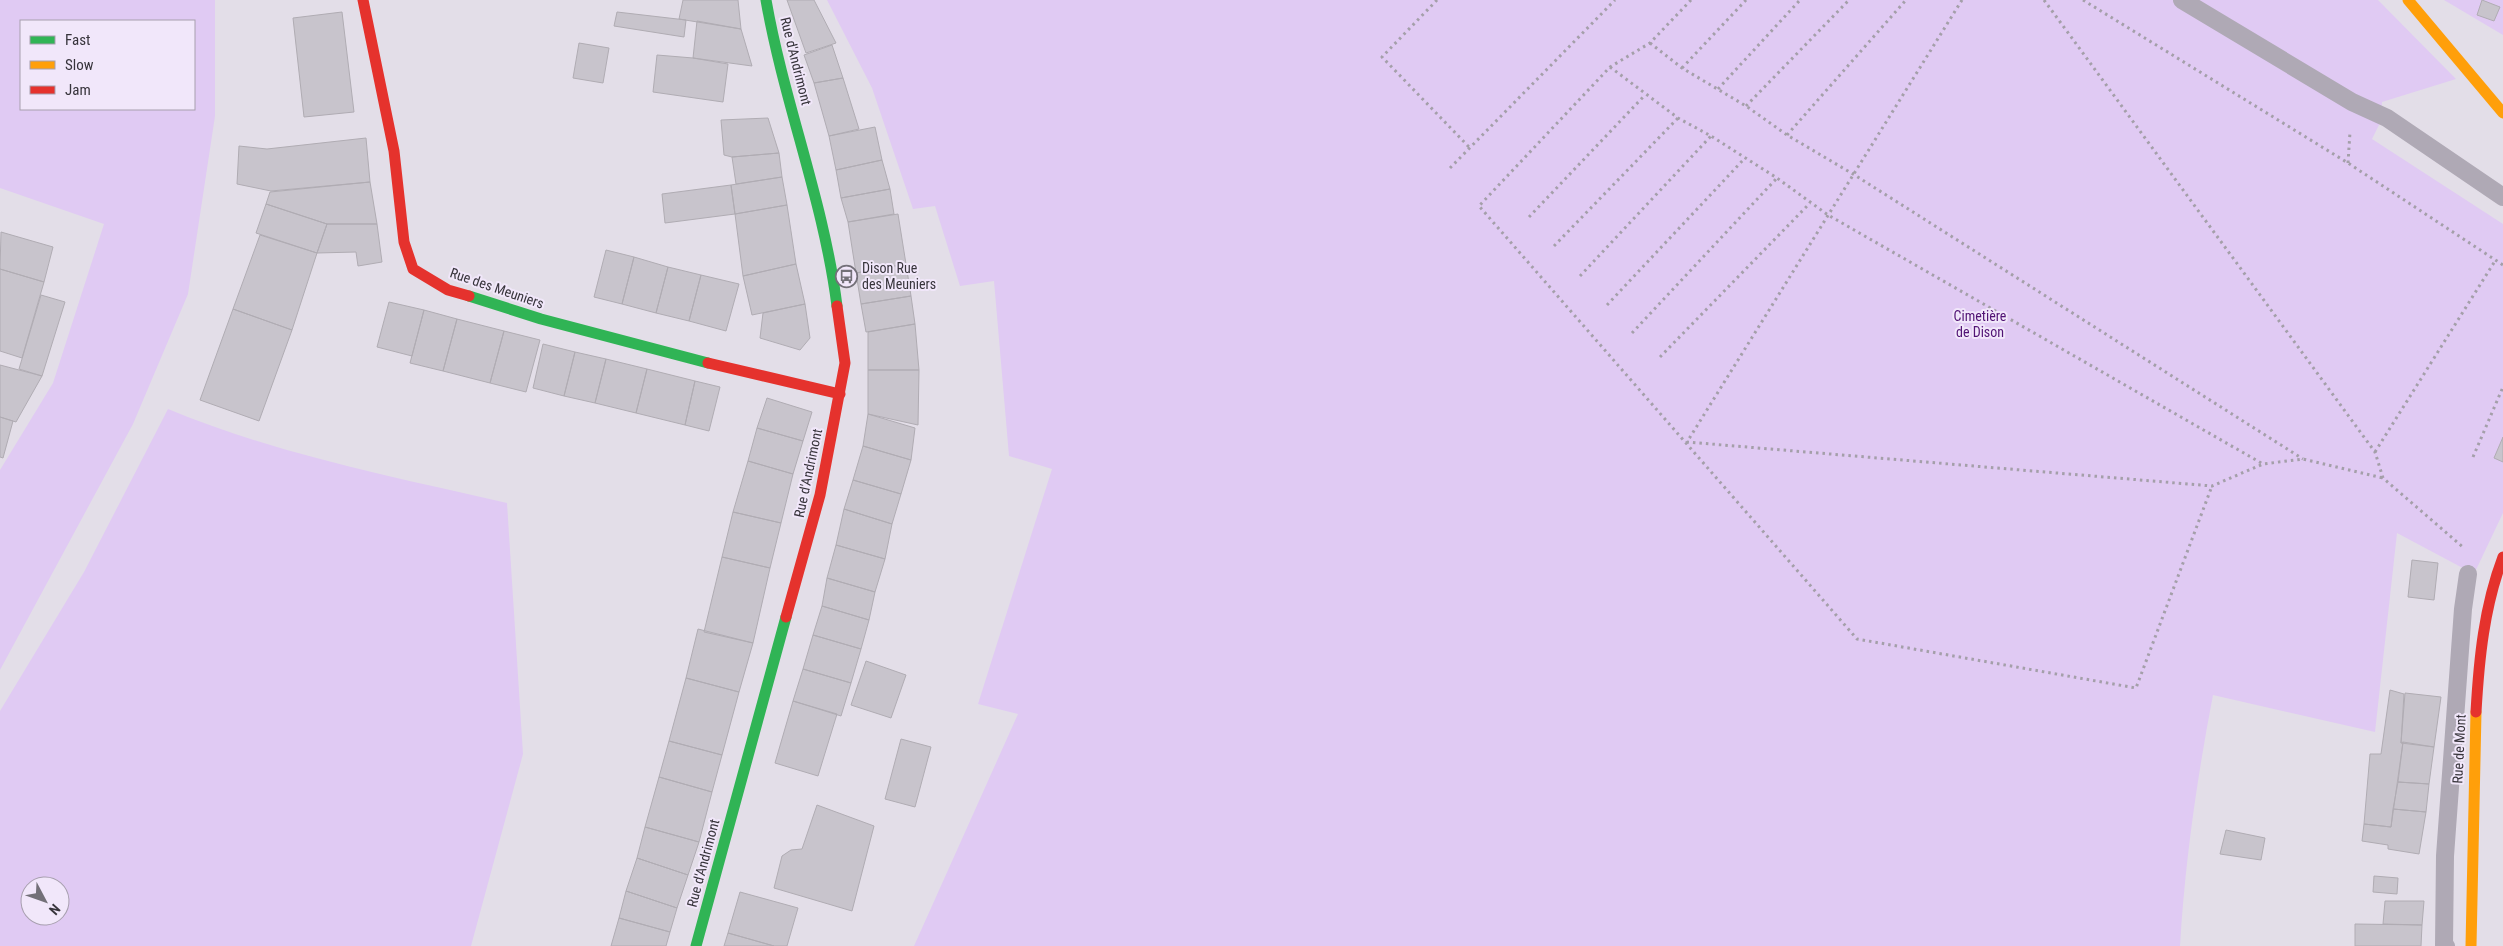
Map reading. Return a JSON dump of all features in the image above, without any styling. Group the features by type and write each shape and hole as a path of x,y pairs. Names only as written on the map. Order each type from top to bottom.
{"street":[{"name":"Rue des Meuniers","path":"363,0 394,151 404,242 413,269 448,290 541,319 680,356 840,394"},
{"name":"Rue d'Andrimont","path":"696,946 820,495 840,394 844,363 834,280 814,190 771,29 766,0"},
{"path":"2408,0 2503,112"},
{"name":"Rue de Mont","path":"2471,946 2472,771 2480,653 2495,576 2503,557"}],"lane":[{"path":"2182,0 2352,102 2386,118 2503,197"},
{"path":"2446,946 2444,945 2445,856 2463,609 2468,574"}],"path":[{"path":"1437,0 1382,57 1469,147"},
{"path":"1450,168 1615,0"},
{"path":"1690,0 1650,44 1610,67 1479,206 1857,639 2136,688 2212,486"},
{"path":"1682,68 1746,0"},
{"path":"1718,89 1800,0"},
{"path":"1746,106 1849,0"},
{"path":"1787,135 1906,0"},
{"path":"1687,442 1962,0"},
{"path":"2044,0 2375,452 2383,478"},
{"path":"2083,0 2348,163 2503,265"},
{"path":"1650,44 1682,68 1746,106 1787,135 1853,174 2303,459 2383,478 2472,555 2468,574"},
{"path":"1610,67 1644,95 1678,118 1711,136 1777,178 1828,215 2263,464"},
{"path":"1529,217 1644,95"},
{"path":"1554,246 1678,118"},
{"path":"1580,276 1711,136"},
{"path":"1607,305 1745,158"},
{"path":"1632,333 1777,178"},
{"path":"1660,357 1810,203"},
{"path":"2375,452 2495,261"},
{"path":"2473,456 2503,387"},
{"path":"1687,442 2212,486 2263,464 2303,459"}],"green space":[{"path":"0,0 215,0 215,116 188,294 133,424 0,670 0,470 53,383 104,224 0,188"},
{"name":"Cimetière de Dison","path":"827,0 2378,0 2456,79 2382,102 2381,121 2372,139 2503,224 2503,513 2474,574 2397,533 2375,732 2213,695 2192,820 2180,946 914,946 1018,714 978,704 1052,469 1009,456 994,281 960,286 935,206 913,209 872,88"},
{"path":"2444,0 2503,0 2503,35"},
{"path":"168,409 209,425 293,452 378,474 507,503 523,754 471,946 0,946 0,711 84,572"}],"building":[{"path":"683,0 738,0 741,29 679,19"},
{"path":"787,0 814,0 836,43 806,53"},
{"path":"2482,0 2500,7 2494,21 2477,15"},
{"path":"342,12 354,112 304,117 293,18"},
{"path":"617,12 686,20 684,37 614,26"},
{"path":"697,21 741,29 752,66 693,58"},
{"path":"579,43 609,48 603,83 573,78"},
{"path":"832,45 843,78 814,83 804,55"},
{"path":"657,55 693,58 728,64 723,102 653,92"},
{"path":"843,78 859,129 829,136 814,83"},
{"path":"768,118 779,153 732,157 724,155 721,120"},
{"path":"875,127 882,160 836,170 829,136"},
{"path":"366,138 370,182 271,191 237,184 239,146 267,149"},
{"path":"779,153 782,177 736,184 732,157"},
{"path":"882,160 890,189 841,198 836,170"},
{"path":"782,177 787,205 735,214 731,185"},
{"path":"370,182 377,224 327,224 266,204 270,192"},
{"path":"731,185 735,214 665,223 662,194"},
{"path":"890,189 894,214 848,222 841,198"},
{"path":"266,204 327,224 317,253 256,233"},
{"path":"787,205 796,264 743,276 735,214"},
{"path":"898,214 906,264 856,273 848,222"},
{"path":"327,224 377,224 382,262 358,266 356,252 317,253"},
{"path":"1,232 53,247 44,282 0,269"},
{"path":"260,235 317,253 292,330 233,309"},
{"path":"606,250 634,257 622,304 594,297"},
{"path":"634,257 668,267 656,313 622,304"},
{"path":"796,264 805,304 752,315 743,276"},
{"path":"906,264 911,296 861,304 856,273"},
{"path":"668,267 701,275 689,321 656,313"},
{"path":"0,269 44,282 22,358 0,351"},
{"path":"701,275 739,284 726,331 689,321"},
{"path":"41,295 65,302 42,376 19,369"},
{"path":"911,296 915,324 866,332 861,304"},
{"path":"389,302 424,310 412,356 377,347"},
{"path":"805,304 810,338 800,350 760,338 763,313"},
{"path":"233,309 292,330 259,421 200,400"},
{"path":"424,310 457,319 443,371 410,363"},
{"path":"457,319 504,331 490,383 443,371"},
{"path":"915,324 919,370 868,370 868,332"},
{"path":"504,331 540,340 526,392 490,383"},
{"path":"543,344 575,352 564,396 533,388"},
{"path":"575,352 606,359 595,403 564,396"},
{"path":"606,359 647,369 636,413 595,403"},
{"path":"0,365 42,376 16,422 0,417"},
{"path":"647,369 695,381 685,425 636,413"},
{"path":"868,370 919,370 918,425 868,414"},
{"path":"695,381 720,387 709,431 685,425"},
{"path":"767,398 812,412 803,441 757,428"},
{"path":"868,414 915,428 911,460 863,446"},
{"path":"0,417 13,421 3,458 0,457"},
{"path":"757,428 803,441 793,474 748,461"},
{"path":"2503,437 2503,462 2494,458"},
{"path":"863,446 911,460 901,494 853,480"},
{"path":"748,461 793,474 781,523 733,512"},
{"path":"853,480 901,494 892,524 844,509"},
{"path":"844,509 892,524 885,559 836,545"},
{"path":"733,512 781,523 770,568 722,557"},
{"path":"836,545 885,559 875,592 827,578"},
{"path":"722,557 770,568 753,643 704,632"},
{"path":"2412,560 2438,563 2434,600 2408,597"},
{"path":"827,578 875,592 869,620 822,606"},
{"path":"822,606 869,620 861,649 813,635"},
{"path":"698,629 753,643 739,692 686,678"},
{"path":"813,635 861,649 851,683 803,669"},
{"path":"866,661 906,675 891,718 851,705"},
{"path":"803,669 851,683 841,716 793,701"},
{"path":"686,678 739,692 722,755 669,741"},
{"path":"2390,690 2404,694 2401,743 2403,742 2391,827 2364,824 2370,754 2381,754"},
{"path":"2405,693 2441,697 2434,747 2401,743"},
{"path":"793,701 837,714 818,776 775,763"},
{"path":"901,739 931,747 915,807 885,799"},
{"path":"669,741 722,755 712,792 659,777"},
{"path":"2403,742 2434,747 2429,784 2398,782"},
{"path":"659,777 712,792 699,842 645,827"},
{"path":"2398,782 2429,784 2426,812 2393,809"},
{"path":"817,805 874,826 852,911 774,888 782,856 791,850 802,849"},
{"path":"2393,809 2426,812 2419,854 2388,849 2388,845 2362,841 2364,824 2391,827"},
{"path":"645,827 699,842 688,875 637,858"},
{"path":"2226,830 2265,838 2261,860 2220,854"},
{"path":"637,858 688,875 677,908 626,891"},
{"path":"2374,876 2398,878 2397,894 2373,892"},
{"path":"626,891 677,908 670,932 619,918"},
{"path":"740,892 798,908 787,946 774,946 728,933"},
{"path":"2385,901 2424,901 2422,925 2383,924"},
{"path":"619,918 670,932 666,946 611,946"},
{"path":"2355,924 2422,925 2421,946 2355,946"},
{"path":"728,933 774,946 724,946"}],"traffic: fast":[{"path":"766,0 783,77 823,229 837,306"},
{"path":"469,296 541,319 708,363"},
{"path":"696,946 786,617"}],"traffic: slow":[{"path":"2408,0 2503,113"},
{"path":"2471,946 2476,712"}],"traffic: jam":[{"path":"363,0 394,151 404,242 413,269 448,290 469,296"},
{"path":"786,617 820,495 845,363 837,306"},
{"path":"708,363 840,394"},
{"path":"2476,712 2487,614 2503,557"}],"place":[{"name":"Dison Rue des Meuniers","path":"846,276"}]}
